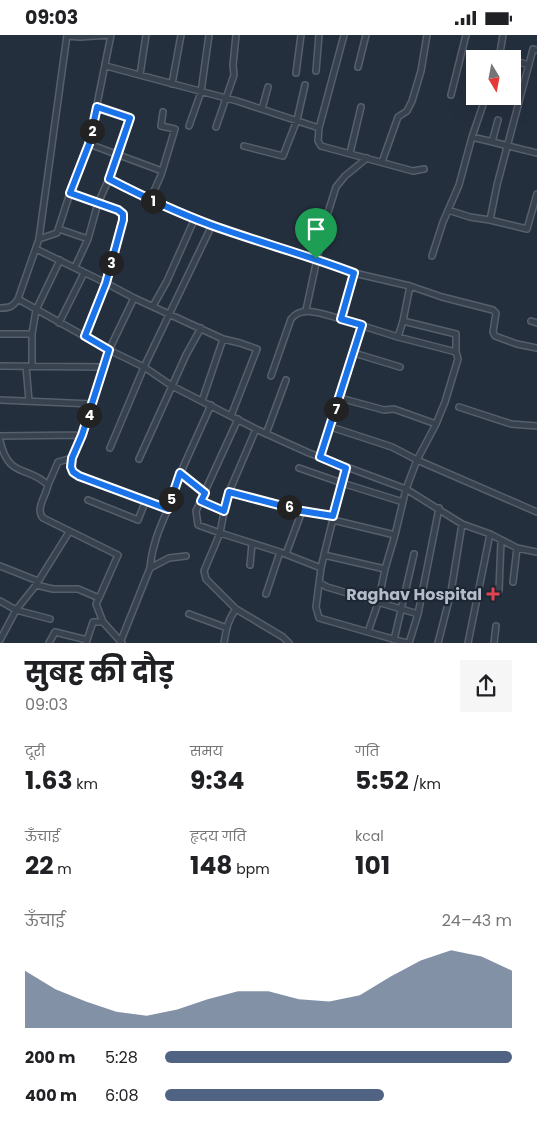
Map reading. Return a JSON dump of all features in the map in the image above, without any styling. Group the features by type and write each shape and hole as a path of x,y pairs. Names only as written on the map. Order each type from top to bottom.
{"street":[{"path":"0,307 8,308 14,305 18,299 39,239 67,36 111,35 89,144 70,193 58,233 39,239"},
{"path":"140,75 146,35"},
{"path":"172,84 180,35"},
{"path":"189,125 201,92 209,35"},
{"path":"216,127 234,75 236,35"},
{"path":"296,73 301,35"},
{"path":"316,71 319,35"},
{"path":"344,35 319,128 318,141 320,146 413,171 424,169"},
{"path":"358,67 366,35"},
{"path":"382,162 398,117 407,111 412,101 421,71 428,35"},
{"path":"451,95 466,35"},
{"path":"501,50 503,35"},
{"path":"490,221 533,49 537,50"},
{"path":"521,62 529,65"},
{"path":"106,66 226,98 319,128"},
{"path":"244,146 283,156 296,120 305,85"},
{"path":"262,109 268,87"},
{"path":"432,256 459,185 483,105"},
{"path":"75,267 88,239 98,203 109,179 130,118 97,107"},
{"path":"350,153 361,107"},
{"path":"150,200 162,171 175,129 161,126 163,112"},
{"path":"492,141 498,120"},
{"path":"472,137 537,153"},
{"path":"89,144 162,171"},
{"path":"306,310 325,222 336,187 345,176 367,158"},
{"path":"109,179 150,200 212,225 354,273 493,309 496,313 493,332 495,336 517,344 537,348"},
{"path":"70,193 118,210 123,214 106,283 85,336"},
{"path":"448,210 470,217 527,229 537,194"},
{"path":"153,306 167,281 195,218"},
{"path":"110,448 144,367 212,225"},
{"path":"59,229 88,239"},
{"path":"36,249 134,298 223,339 257,349 231,415"},
{"path":"29,401 29,366 36,310 60,260"},
{"path":"59,323 84,273"},
{"path":"341,319 354,273"},
{"path":"398,337 410,286"},
{"path":"134,298 109,350 93,404 72,458 71,467 73,472 79,476 168,509"},
{"path":"18,299 109,350 144,367 172,386 266,434 346,468 406,489 462,524 490,534 517,548 537,552"},
{"path":"271,376 291,319 295,313 306,310 456,352"},
{"path":"368,632 378,603 406,489 417,460 436,423 458,359 456,334 403,321"},
{"path":"531,321 537,323"},
{"path":"320,457 362,325"},
{"path":"139,459 200,328"},
{"path":"0,334 32,334"},
{"path":"202,401 223,339"},
{"path":"354,353 400,367"},
{"path":"0,366 104,367"},
{"path":"266,434 286,380"},
{"path":"340,398 384,410 394,409 436,423"},
{"path":"0,400 93,404"},
{"path":"72,458 58,462 39,510 40,515 68,532 118,555 96,604 103,622 120,643 150,568 156,534 168,509 180,473 211,405"},
{"path":"459,407 511,424 537,426"},
{"path":"238,419 196,511 198,525 252,544 280,551 321,568"},
{"path":"331,427 392,447 417,460 537,511"},
{"path":"256,429 229,492 220,533 204,571 206,579 236,609 283,637 289,643"},
{"path":"0,437 82,435"},
{"path":"0,441 1,453 9,464 44,481 48,485"},
{"path":"299,468 403,502"},
{"path":"346,468 321,568 316,607 319,618 408,643 418,614 439,508"},
{"path":"180,473 205,493"},
{"path":"229,492 395,535"},
{"path":"88,500 138,520 146,500"},
{"path":"201,501 224,511"},
{"path":"286,554 302,511"},
{"path":"438,643 451,592 462,524"},
{"path":"0,640 16,609 37,583 68,532"},
{"path":"468,643 490,534"},
{"path":"499,590 501,541"},
{"path":"250,565 252,544"},
{"path":"514,582 517,548"},
{"path":"266,594 280,551"},
{"path":"394,640 414,554"},
{"path":"324,555 385,569"},
{"path":"150,568 169,558 186,556"},
{"path":"0,566 54,589 78,589 99,598"},
{"path":"320,583 326,587 418,614"},
{"path":"0,601 16,609 50,619"},
{"path":"224,643 230,616 236,609"},
{"path":"49,643 55,632 86,641 98,610"},
{"path":"189,615 227,628"},
{"path":"93,622 103,622"},
{"path":"494,643 496,626"}],"place":[{"name":"Raghav Hospital","path":"493,594"}],"route":[{"path":"97,107 130,118 109,179 150,200 212,225 316,259 354,273 341,319 362,325 320,457 346,468 333,516 302,511 229,492 224,511 201,501 205,493 180,473 168,509 79,476 73,472 71,467 72,458 82,435 109,350 85,336 106,283 123,220 123,214 118,210 70,193 89,144 97,107"}]}
